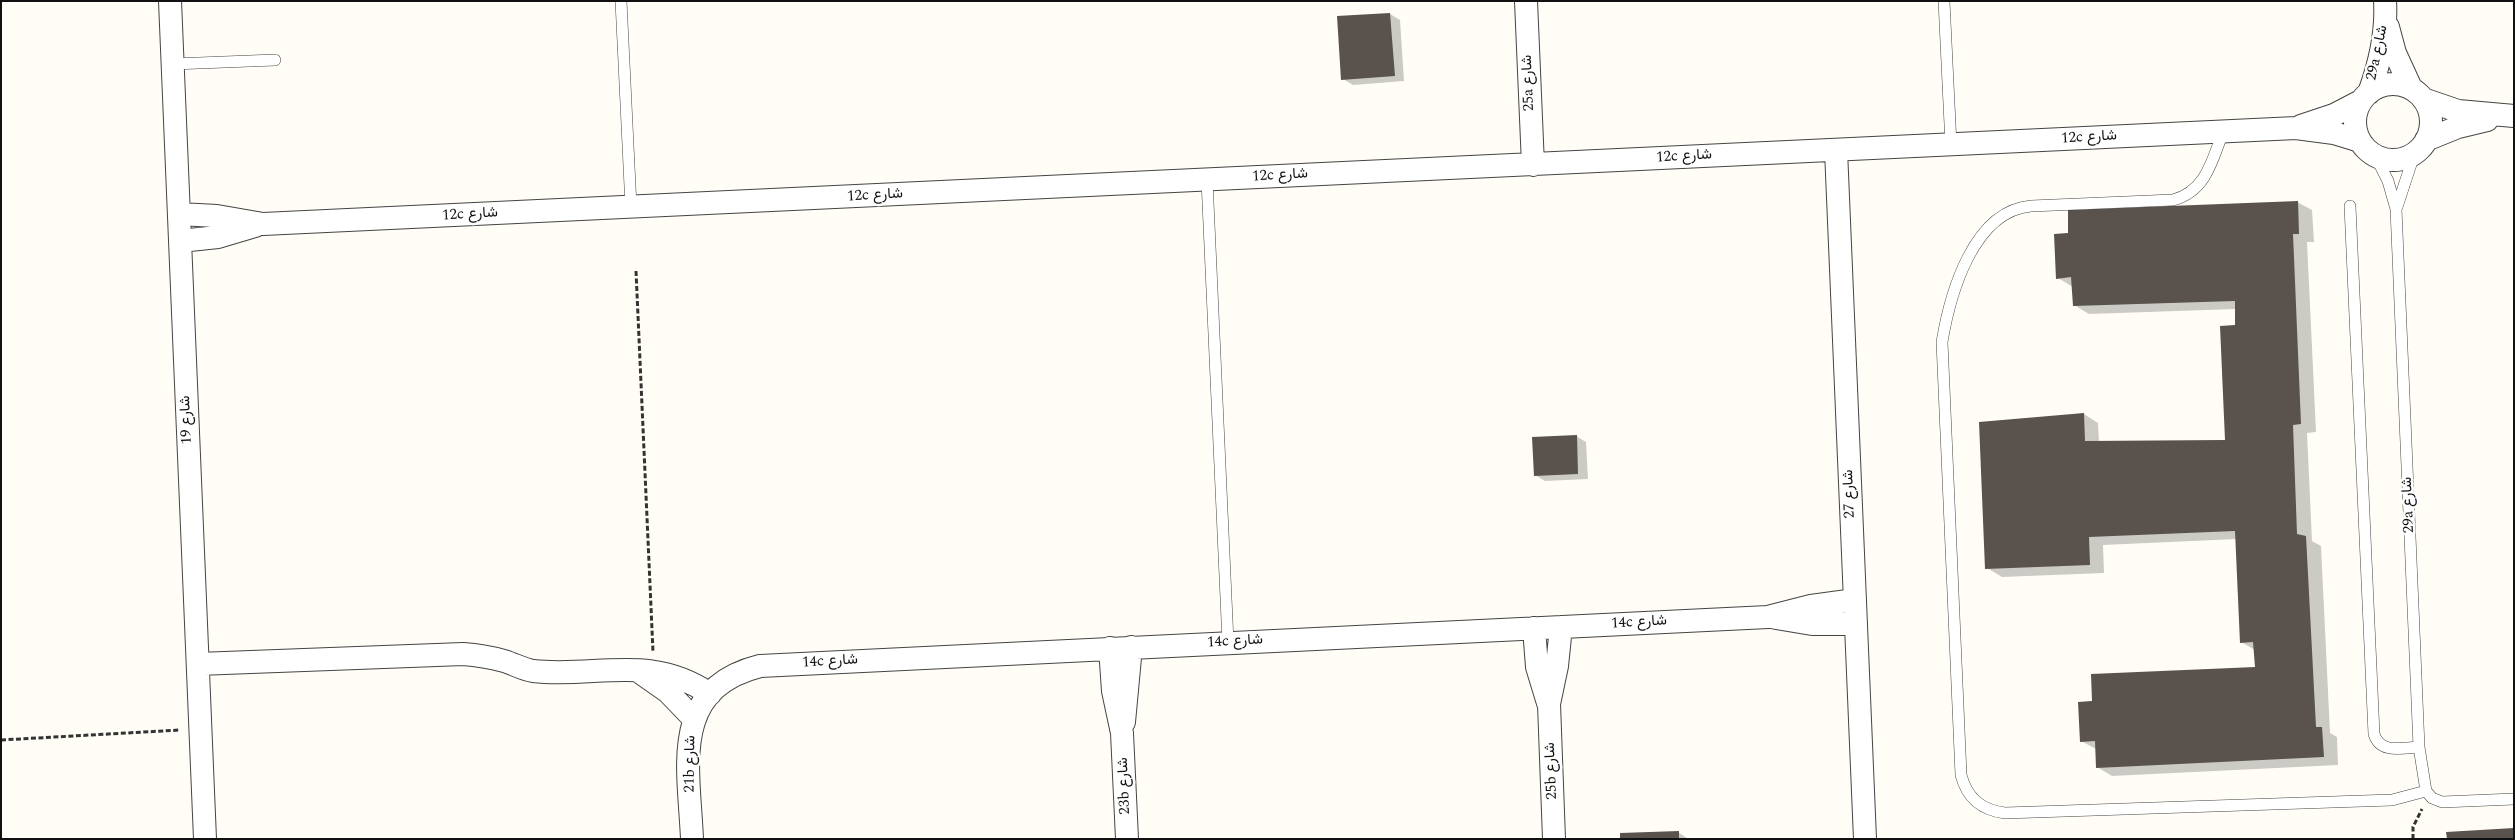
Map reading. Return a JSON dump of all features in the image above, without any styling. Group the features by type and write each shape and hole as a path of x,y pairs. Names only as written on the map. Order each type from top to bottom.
{"street":[{"name":"شارع 19","path":"170,1 205,839"},
{"name":"25a شارع","path":"1526,1 1533,165"},
{"name":"29a شارع","path":"2386,7 2395,53 2417,94"},
{"name":"29a شارع","path":"2365,97 2381,54 2386,7"},
{"path":"2389,84 2458,111 2508,116 2458,127 2400,159 2368,148 2355,121 2365,97 2389,84"},
{"path":"2417,94 2430,119 2430,130 2421,146"},
{"name":"12c شارع","path":"2296,128 2334,115 2365,97"},
{"name":"12c شارع","path":"179,214 217,216 263,224 2296,128 2334,133 2368,148"},
{"name":"شارع 27","path":"1836,150 1865,839"},
{"name":"12c شارع","path":"180,241 218,237 263,224"},
{"name":"14c شارع","path":"710,694 734,675 760,666 1768,617 1811,606 1855,600"},
{"name":"14c شارع","path":"1768,617 1812,624 1856,624"},
{"name":"25b شارع","path":"1554,839 1549,704 1557,666 1561,627"},
{"name":"25b شارع","path":"1534,628 1537,667 1549,704"},
{"name":"23b شارع","path":"1121,648 1113,691 1122,733 1127,839"},
{"path":"198,664 463,654 494,658 531,670 625,669 646,671 684,678 710,694"},
{"path":"646,671 694,719"},
{"name":"21b شارع","path":"692,839 688,746 694,719 710,694"}],"lane":[{"path":"621,1 631,207"},
{"path":"1944,1 1950,145"},
{"path":"172,64 275,60"},
{"path":"2223,132 2204,179 2191,193 2183,198 2031,206 2004,213 1992,223 1976,244 1953,291 1942,342 1961,775 1964,786 1977,803 1995,812 2005,813 2392,800 2429,795 2442,802 2514,799"},
{"name":"29a شارع","path":"2396,209 2421,146"},
{"name":"29a شارع","path":"2368,148 2388,181 2396,209 2419,747 2429,795"},
{"path":"1207,180 1228,642"},
{"path":"2350,206 2374,734 2379,744 2390,749 2419,747"}],"path":[{"path":"636,271 646,671"},
{"path":"1,740 200,729"},
{"path":"2413,839 2415,823 2429,795"}],"building":[{"path":"1390,13 1395,76 1341,80 1337,16"},
{"path":"2298,201 2299,234 2293,234 2301,424 2293,425 2297,534 2306,536 2316,727 2322,727 2324,757 2096,768 2095,741 2080,742 2078,702 2092,701 2091,674 2255,667 2253,642 2240,643 2235,531 2089,537 2090,565 1985,569 1979,422 2084,413 2085,441 2225,440 2220,326 2235,325 2235,301 2073,306 2071,277 2056,279 2054,234 2068,233 2068,210"},
{"path":"1577,435 1578,474 1534,476 1532,437"},
{"path":"2514,828 2514,839 2447,839 2446,832"},
{"path":"1679,831 1679,839 1620,839 1620,833"}]}
